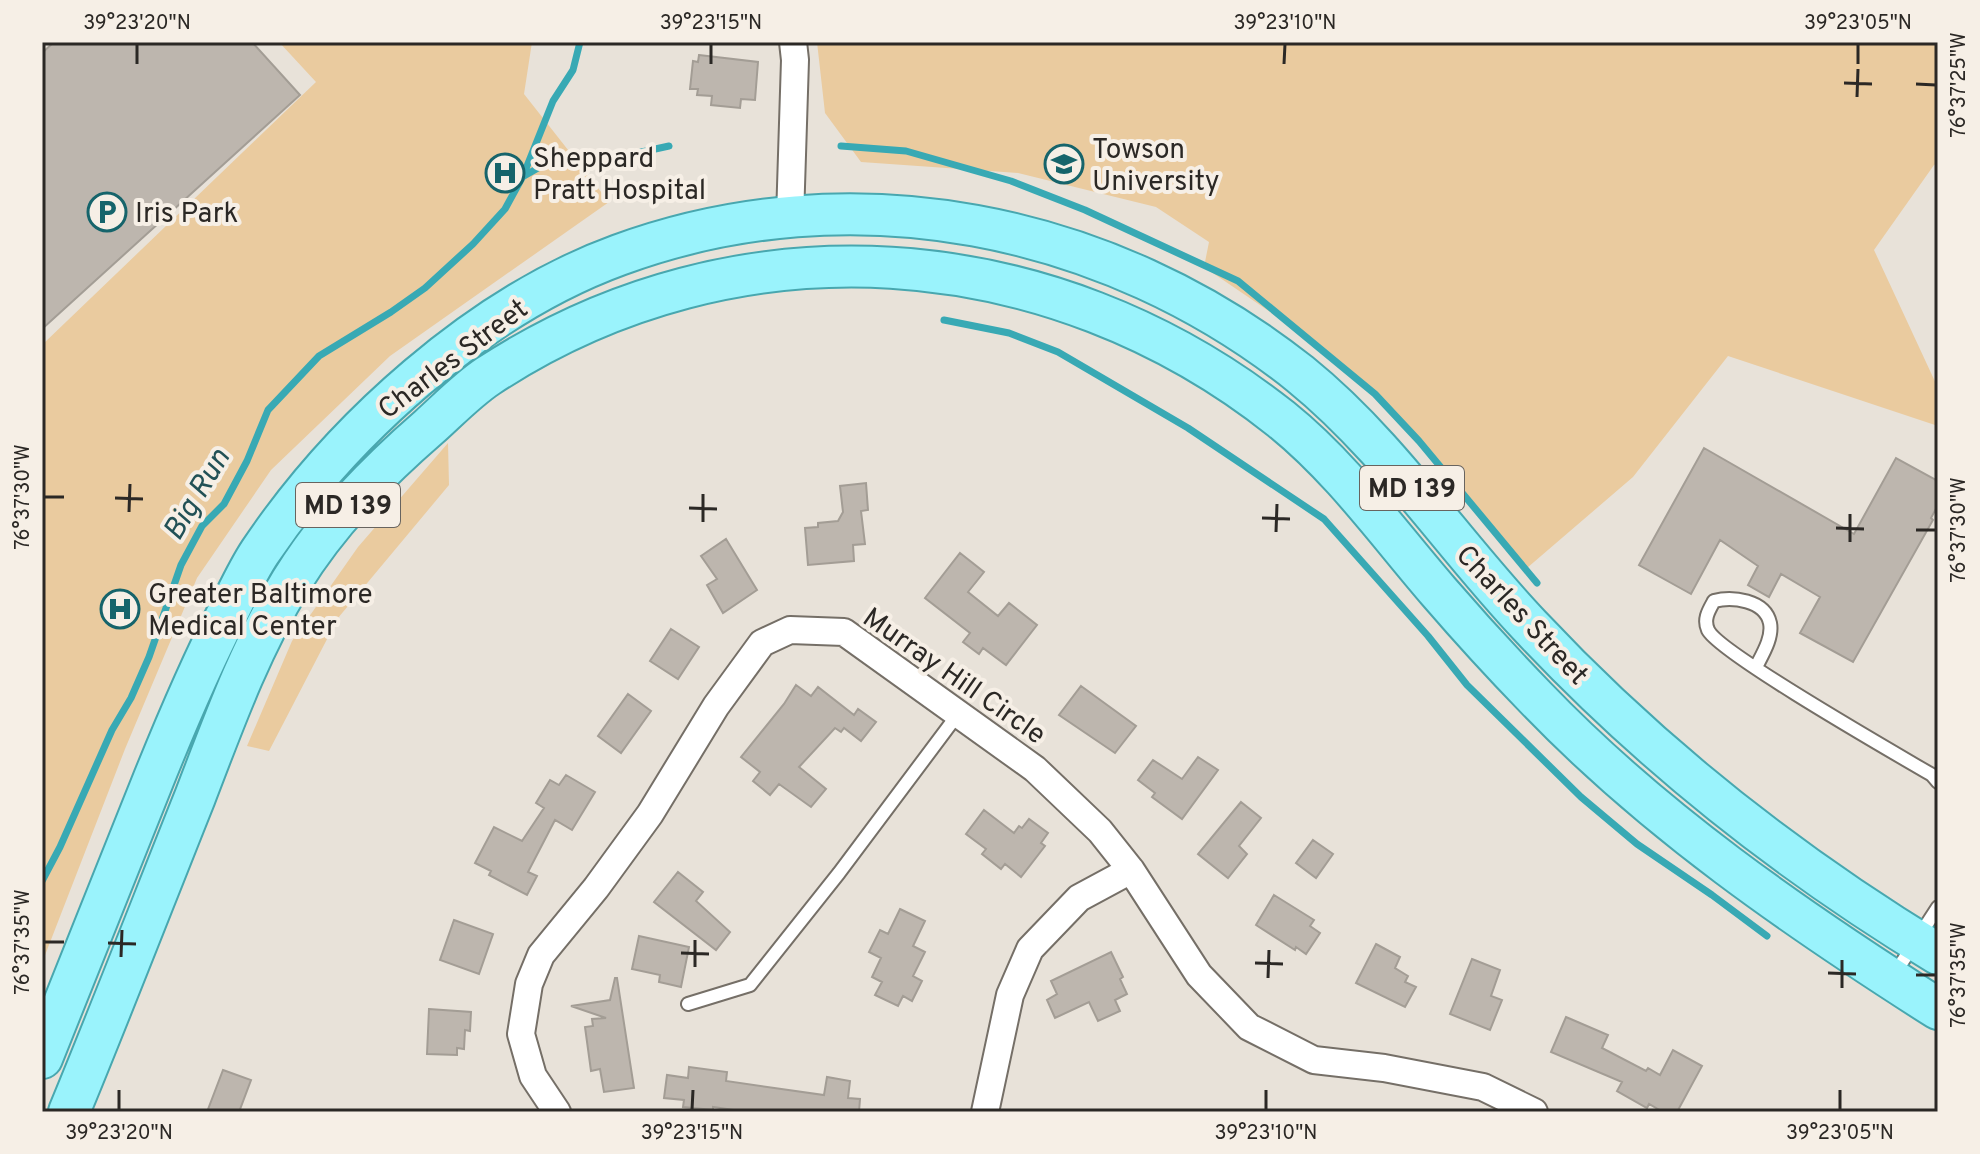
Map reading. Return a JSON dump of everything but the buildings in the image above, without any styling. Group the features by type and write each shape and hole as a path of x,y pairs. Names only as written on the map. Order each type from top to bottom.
{"main road":[{"name":"Charles Street","path":"42,1058 189,691 255,560 294,504 366,424 431,367 506,311 617,256 723,228 790,218 910,217 1034,237 1070,248 1164,287 1236,329 1302,377 1341,412 1402,477 1524,620 1636,731 1721,803 1807,868 1927,947"},
{"path":"541,346 569,308 599,291 654,270 761,243 772,237 790,218 804,230 823,236 929,248 946,272"},
{"name":"Charles Street","path":"69,1112 242,675 290,584 331,525 381,468 484,379 585,323 642,300 728,278 828,266 946,272 1040,292 1117,320 1186,354 1264,406 1286,422 1344,479 1540,703 1648,803 1806,923 1938,1009"}],"street":[{"path":"790,218 793,42"},
{"name":"Murray Hill Circle","path":"557,1112 533,1076 521,1034 529,984 541,955 596,888 650,814 716,706 762,643 790,630 844,632 1035,769 1100,831 1131,870 1199,975 1249,1027 1314,1060 1384,1068 1483,1087 1534,1112"},
{"path":"985,1112 1010,995 1030,949 1079,898 1131,870"}],"lane":[{"path":"1756,667 1769,635 1770,623 1763,611 1729,597 1714,601 1706,617 1707,629 1717,642 1756,667 1932,775 1938,782"},
{"path":"688,1004 750,985 839,873 958,714"},
{"path":"1891,979 1927,947 1938,907"}],"shaded area":[{"name":"Greater Baltimore Medical Center","path":"279,42 532,42 524,94 609,202 390,356 271,470 197,578 125,749 42,963 42,345 316,82"},
{"path":"817,42 1938,42 1938,163 1874,250 1938,388 1938,426 1728,356 1633,477 1527,568 1383,403 1329,352 1204,267 1209,242 1156,207 1018,173 861,162 825,113"},
{"path":"448,443 449,485 338,618 269,751 247,746 292,641 358,547"}],"waterway":[{"name":"Big Run","path":"42,881 112,730 131,698 149,657 181,565 202,526 224,504 247,461 268,410 319,356 425,288 473,244 505,209 523,176 553,101 573,70 580,42"},
{"path":"524,176 545,164 605,160 669,146"},
{"path":"841,146 906,151 1011,181 1085,210 1238,281 1375,394 1419,441 1537,583"},
{"path":"944,320 1009,333 1058,352 1188,428 1324,519 1428,636 1467,685 1581,797 1637,844 1767,936"}],"place":[{"name":"Towson University","path":"1064,164"},
{"name":"Sheppard Pratt Hospital","path":"505,173"},
{"name":"Iris Park","path":"107,212"},
{"name":"Greater Baltimore Medical Center","path":"120,609"}]}
